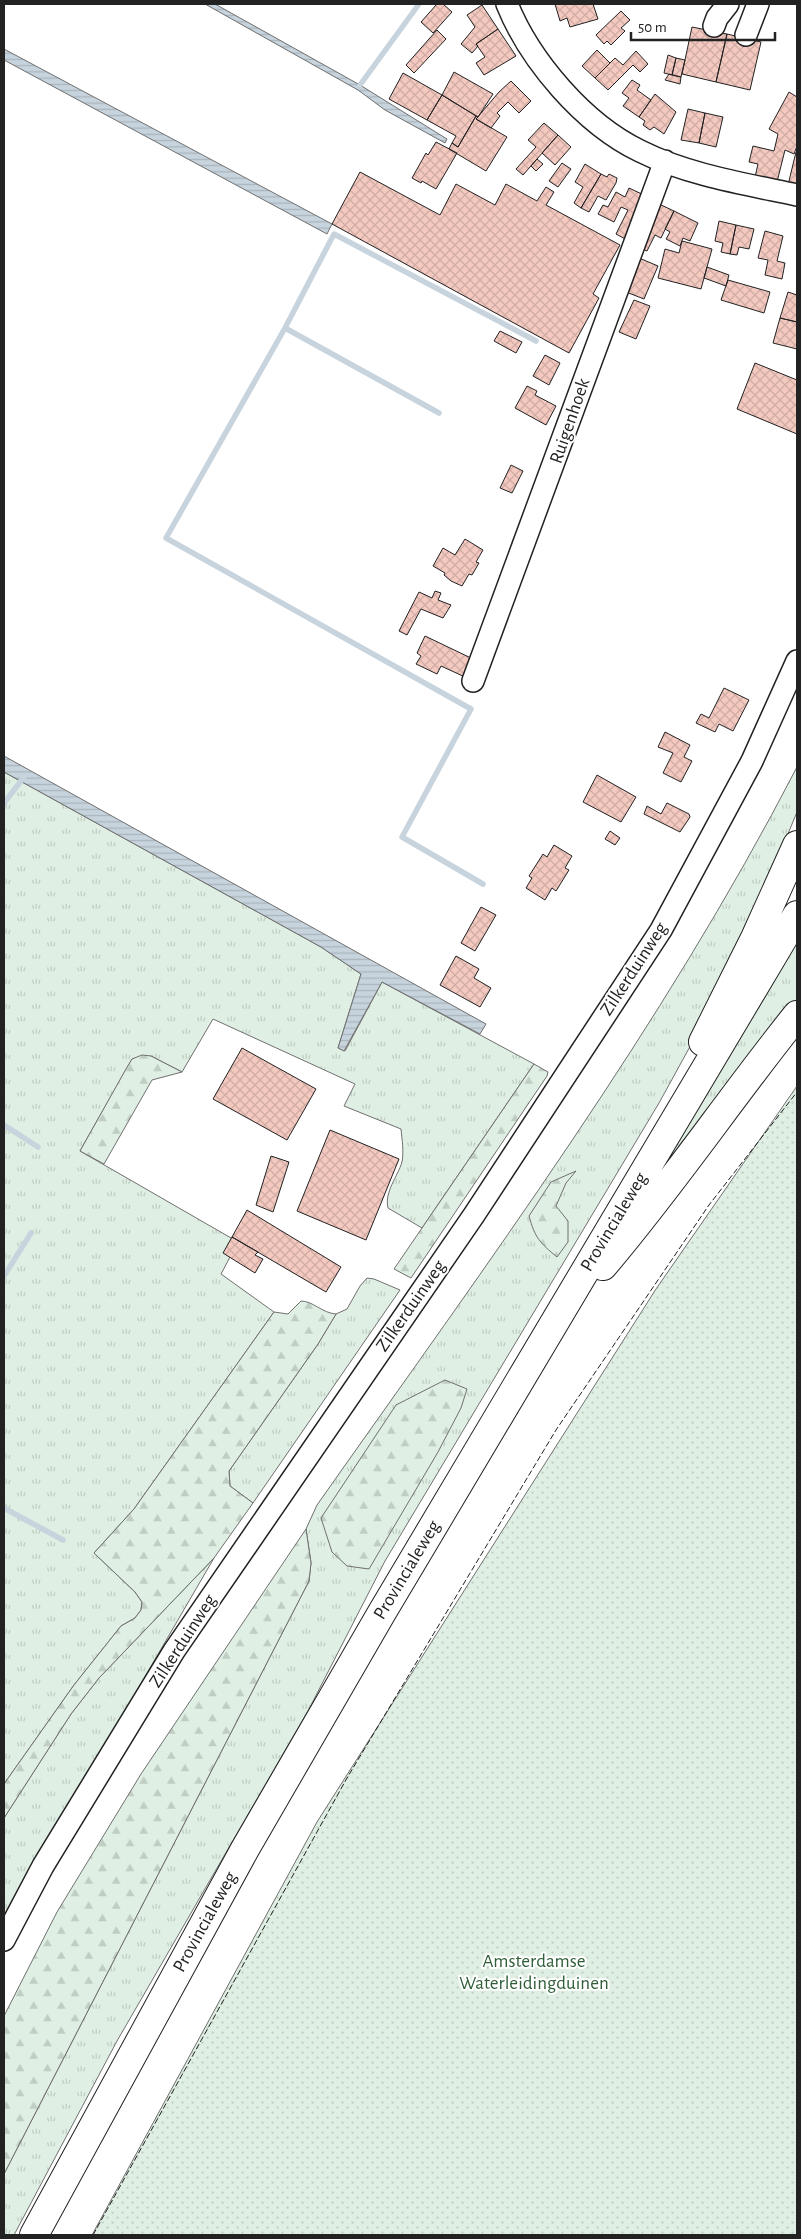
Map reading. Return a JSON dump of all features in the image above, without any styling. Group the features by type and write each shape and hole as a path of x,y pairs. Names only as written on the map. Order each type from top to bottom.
{"main road":[{"path":"665,1138 696,1056 755,938 797,846"},
{"name":"Provincialeweg","path":"34,2235 245,1850 549,1330 797,916"},
{"path":"549,1330 630,1234 750,1073 797,1015"}],"street":[{"path":"507,4 518,27 562,91 619,138 639,151 664,161 720,178 797,195"},
{"path":"714,26 717,18 728,4"},
{"path":"746,35 758,4"},
{"name":"Ruigenhoek","path":"473,681 553,469 664,161"},
{"name":"Zilkerduinweg","path":"4,1940 43,1866 174,1651 474,1215 661,930 752,762 797,661"}],"green space":[{"path":"797,767 797,812 759,904 709,1012 659,1103 385,1561 309,1709 117,2041 14,2235 4,2235 4,2174 309,1581 311,1563 306,1529 317,1505 508,1235 630,1052 689,959 745,864"},
{"path":"4,772 321,947 361,974 338,1048 345,1051 382,982 534,1064 422,1228 388,1208 388,1196 402,1162 401,1129 344,1106 355,1084 213,1019 182,1072 151,1056 132,1059 80,1151 238,1242 221,1274 274,1312 134,1509 94,1553 135,1592 142,1602 141,1610 135,1618 121,1626 74,1685 4,1784"},
{"path":"797,941 797,1010 639,1204"},
{"path":"142,1055 151,1056 182,1072 152,1080 104,1164 80,1151 132,1059"},
{"path":"534,1064 548,1072 547,1076 411,1278 394,1269"},
{"name":"Amsterdamse Waterleidingduinen","path":"797,1086 797,2235 92,2235 317,1822 656,1289"},
{"path":"576,1171 566,1183 556,1206 568,1221 568,1242 557,1257 539,1240 529,1216 551,1182"},
{"path":"367,1278 400,1290 253,1503 230,1486 229,1471 318,1344 336,1314 347,1309 360,1286"},
{"path":"301,1301 310,1303 326,1312 336,1314 318,1344 229,1471 230,1486 253,1503 214,1558 99,1678 71,1714 4,1818 4,1784 74,1685 121,1626 135,1618 141,1610 142,1602 135,1592 94,1553 134,1509 274,1312 288,1314"},
{"path":"445,1380 467,1389 461,1408 438,1452 369,1569 347,1566 332,1552 321,1518 396,1405"},
{"path":"306,1529 311,1563 309,1581 4,2174 4,2016 57,1912 141,1774"},
{"path":"214,1558 4,1919 4,1818 71,1714 99,1678"}],"shaded area":[{"path":"205,4 215,4 360,85 447,139 445,143 385,110 358,90"},
{"path":"4,49 332,224 327,234 4,60"},
{"path":"4,756 486,1024 480,1034 382,982 344,1051 338,1048 361,974 321,947 4,772"}],"building":[{"path":"437,4 443,4 452,12 433,33 421,22"},
{"path":"555,4 593,4 598,19 570,27 567,18 560,21"},
{"path":"482,5 498,29 476,44 478,46 472,53 461,44 475,27 467,15"},
{"path":"621,11 630,20 621,28 625,31 611,45 607,41 604,44 596,35"},
{"path":"692,27 727,34 716,82 682,74"},
{"path":"498,29 516,56 484,75 476,63 485,57 476,44"},
{"path":"437,30 446,39 414,73 406,65"},
{"path":"727,34 761,42 750,90 716,82"},
{"path":"597,50 610,63 595,78 582,66"},
{"path":"636,51 648,64 640,72 633,65 608,90 595,78 615,58 623,65"},
{"path":"668,55 676,58 672,75 664,73"},
{"path":"676,58 685,60 681,77 672,75"},
{"path":"454,72 493,94 478,117 442,95"},
{"path":"403,73 442,95 427,120 389,99"},
{"path":"669,74 681,77 680,84 665,80"},
{"path":"632,80 640,85 637,90 651,100 639,117 623,106 629,98 622,93"},
{"path":"511,81 531,101 519,113 508,102 497,113 500,116 491,128 476,119 499,92"},
{"path":"789,92 797,97 797,146 794,154 785,150 777,182 755,177 758,164 749,162 753,146 774,151 778,134 769,129"},
{"path":"655,94 676,112 664,134 654,127 650,130 643,125 645,121 639,117"},
{"path":"442,95 476,116 458,147 452,143 456,136 427,120"},
{"path":"688,109 705,113 699,143 681,140"},
{"path":"705,113 723,117 716,147 699,143"},
{"path":"476,116 478,117 476,119 507,137 486,171 449,149 452,143 458,147"},
{"path":"544,123 558,135 523,175 516,169 536,147 528,140"},
{"path":"558,135 571,147 555,165 542,153"},
{"path":"436,142 457,153 436,189 412,178 426,153 428,155"},
{"path":"797,152 797,187 788,185"},
{"path":"537,159 543,164 536,171 531,166"},
{"path":"562,163 571,169 558,187 549,181"},
{"path":"585,164 601,174 581,208 574,203 583,187 575,182"},
{"path":"360,172 440,215 456,184 495,205 506,184 537,201 546,187 554,192 546,205 620,245 593,294 599,298 569,353 332,224"},
{"path":"601,174 607,177 609,174 617,178 616,183 606,200 598,196 589,212 581,208"},
{"path":"629,188 646,196 627,240 616,234 628,210 621,207 614,222 598,214 603,205 608,207 616,192 625,197"},
{"path":"659,204 674,211 661,238 655,235 647,251 638,247"},
{"path":"674,211 698,223 690,241 683,238 680,246 666,239 670,232 665,229"},
{"path":"719,221 736,225 730,254 721,252 723,243 715,241"},
{"path":"736,225 754,229 749,249 739,247 737,255 730,254"},
{"path":"765,231 783,236 777,261 785,263 782,279 765,275 768,260 758,258"},
{"path":"682,241 712,249 701,289 658,278 665,249 679,253"},
{"path":"639,258 658,266 644,299 621,290"},
{"path":"707,267 729,275 726,286 704,278"},
{"path":"728,280 770,292 764,313 721,300"},
{"path":"788,292 797,295 797,322 780,318"},
{"path":"634,300 650,306 636,339 619,332"},
{"path":"780,318 797,322 797,349 773,343"},
{"path":"500,331 522,342 516,353 494,341"},
{"path":"545,355 560,363 549,385 533,376"},
{"path":"755,363 797,380 797,434 737,409"},
{"path":"527,386 537,391 535,395 556,406 546,425 515,408"},
{"path":"511,465 523,471 512,493 500,488"},
{"path":"465,539 483,550 476,562 479,563 472,575 469,574 462,586 451,581 444,575 445,573 433,566 443,548 455,555"},
{"path":"435,591 441,593 438,600 451,605 443,618 421,609 407,635 399,631 419,592 432,598"},
{"path":"425,636 473,659 465,677 441,666 437,674 416,664 421,656 417,653"},
{"path":"724,688 749,700 733,731 719,724 715,732 696,723 701,714 709,718"},
{"path":"665,732 690,745 684,757 692,761 681,782 663,773 673,753 658,747"},
{"path":"597,775 636,797 621,822 583,802"},
{"path":"667,803 689,814 690,817 680,832 644,814 647,806 661,814"},
{"path":"610,831 620,838 615,845 605,839"},
{"path":"554,845 572,856 565,868 569,870 556,891 552,888 545,900 526,888 532,878 529,876 543,854 547,857"},
{"path":"481,907 496,915 475,951 461,943"},
{"path":"456,956 479,969 474,978 491,988 480,1007 440,985"},
{"path":"242,1048 316,1089 287,1140 213,1099"},
{"path":"330,1130 399,1159 366,1240 297,1211"},
{"path":"271,1156 289,1162 273,1212 256,1205"},
{"path":"247,1210 341,1267 326,1292 232,1237"},
{"path":"232,1237 258,1252 255,1255 263,1259 255,1273 223,1253"}],"waterway":[{"path":"360,85 419,4"},
{"path":"483,884 402,837 471,709 166,538 285,328 334,234 536,341"},
{"path":"285,328 439,413"},
{"path":"4,803 24,777"},
{"path":"4,1125 38,1147"},
{"path":"4,1276 31,1233"},
{"path":"4,1508 63,1540"}],"fence":[{"path":"93,2235 347,1778 556,1430 709,1205 797,1092"}]}
